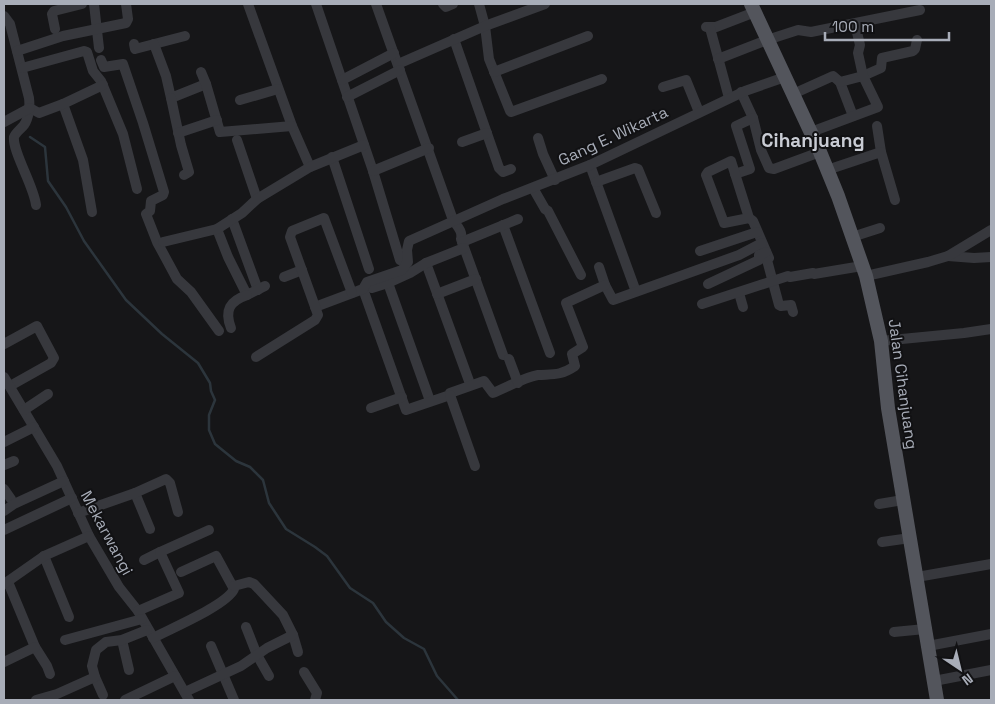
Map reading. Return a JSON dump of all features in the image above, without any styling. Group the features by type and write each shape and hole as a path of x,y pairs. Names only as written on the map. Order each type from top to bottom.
{"main road":[{"name":"Jalan Cihanjuang","path":"755,7 767,40 820,152 864,271 881,341 888,408 937,700"}],"street":[{"path":"55,29 52,14 54,11 82,4"},
{"path":"94,4 99,48"},
{"path":"17,52 63,36 127,22 126,4"},
{"path":"248,4 292,126 310,166"},
{"path":"316,4 373,171 400,260"},
{"path":"376,4 454,221 462,235 462,243 518,383"},
{"path":"443,4 446,6 453,4"},
{"path":"479,4 485,26 489,59 508,109 511,112 602,79"},
{"path":"347,97 399,67 454,39 545,4"},
{"path":"729,98 708,27 755,7"},
{"path":"718,60 767,40 798,30 811,32 920,10"},
{"path":"4,16 10,24 29,98 30,108 25,123 14,137 18,155 35,195 36,205"},
{"path":"811,132 878,107 863,76 858,53 860,46 855,24"},
{"path":"134,44 135,49 185,36"},
{"path":"494,72 588,36"},
{"path":"454,39 499,168 503,172 511,169"},
{"path":"840,82 863,76 881,68 882,58 913,51 917,40"},
{"path":"154,44 166,76 178,133 189,172 184,175"},
{"path":"22,68 84,51 89,54 93,71 103,85 123,134 137,189"},
{"path":"342,80 394,53"},
{"path":"101,60 104,67 123,64 143,123 164,192 162,195 151,200 150,211 146,214 157,242 177,279 191,292 219,331"},
{"path":"201,72 220,132 292,126"},
{"path":"793,94 833,76 840,82 853,116"},
{"name":"Gang E. Wikarta","path":"367,288 367,282 406,267 409,241 503,199 590,165 742,92 786,77"},
{"path":"663,87 686,80 699,112"},
{"path":"171,98 206,84"},
{"path":"30,108 38,112 63,104 103,85"},
{"path":"240,100 278,89"},
{"path":"742,92 753,118 761,150 770,168 774,169 820,152"},
{"path":"63,104 83,160 92,212"},
{"path":"4,122 30,108"},
{"path":"735,174 750,169 737,126 753,118"},
{"path":"178,133 217,120"},
{"path":"877,126 880,152 895,200"},
{"path":"462,142 487,133"},
{"path":"538,138 554,180"},
{"path":"237,140 257,199"},
{"path":"163,242 217,229 257,199 310,166 364,145"},
{"path":"373,171 429,148"},
{"path":"827,170 880,152"},
{"path":"332,157 369,269"},
{"path":"749,218 724,223 706,176 708,172 731,161 749,218 753,221 764,247 779,305 791,305 793,312"},
{"path":"590,165 635,289"},
{"path":"596,182 635,168 638,169 656,213"},
{"path":"533,188 544,208 548,211 581,275"},
{"path":"256,357 314,320 318,315 290,234 292,231 324,218 352,293"},
{"path":"231,328 228,320 231,305 236,299 262,288 232,219"},
{"path":"315,307 367,288 388,283 410,273 462,243 518,219"},
{"path":"503,225 550,353"},
{"path":"852,237 880,228"},
{"path":"217,229 228,257 248,295"},
{"path":"702,304 788,276 864,271 928,262 948,256 991,230"},
{"path":"700,251 757,232"},
{"path":"708,284 759,260 764,247"},
{"path":"599,267 605,285 613,300 764,247"},
{"path":"948,256 991,257"},
{"path":"426,263 469,381"},
{"path":"284,277 302,270"},
{"path":"437,294 476,279"},
{"path":"388,283 429,398"},
{"path":"367,288 406,410 484,381 493,393 538,375 547,374 554,376 575,366 572,354 583,347 566,303 605,285"},
{"path":"739,293 743,307"},
{"path":"4,344 37,326 54,358 51,363 10,386"},
{"path":"881,341 991,329"},
{"name":"Mekarwangi","path":"4,377 64,481 88,536 119,587 140,615 187,696"},
{"path":"24,410 48,394"},
{"path":"450,395 475,466"},
{"path":"371,408 402,397"},
{"path":"4,442 34,427"},
{"path":"4,465 14,461"},
{"path":"78,513 135,493 166,479 170,483 178,512"},
{"path":"4,511 14,504 64,481"},
{"path":"4,488 11,499"},
{"path":"135,493 150,529"},
{"path":"4,530 72,498"},
{"path":"879,504 903,500"},
{"path":"144,560 209,530"},
{"path":"50,674 6,583 44,556 83,540 88,536"},
{"path":"882,542 910,538"},
{"path":"65,640 140,615 179,593 160,552"},
{"path":"44,556 69,616"},
{"path":"103,695 92,666 96,650 106,642 150,634 216,605 232,593 234,586 216,556 181,572"},
{"path":"917,577 991,564"},
{"path":"234,586 250,582 254,584 283,615 293,635 298,652"},
{"path":"246,627 257,655 269,676"},
{"path":"894,632 925,629"},
{"path":"928,646 991,634"},
{"path":"187,696 293,635"},
{"path":"122,640 129,670"},
{"path":"4,662 35,646"},
{"path":"211,646 234,700"},
{"path":"934,681 991,670"},
{"path":"304,672 318,693 316,700"},
{"path":"128,699 175,676"},
{"path":"36,700 57,694 95,677"}],"waterway":[{"path":"30,137 45,147 48,181 66,207 84,241 126,300 162,334 198,363 210,383 215,400 209,415 209,430 215,444 236,461 250,467 263,480 269,503 286,529 327,556 350,588 373,603 386,622 404,638 424,649 437,676 458,700"}],"district":[{"name":"Cihanjuang","path":"813,140"}]}
